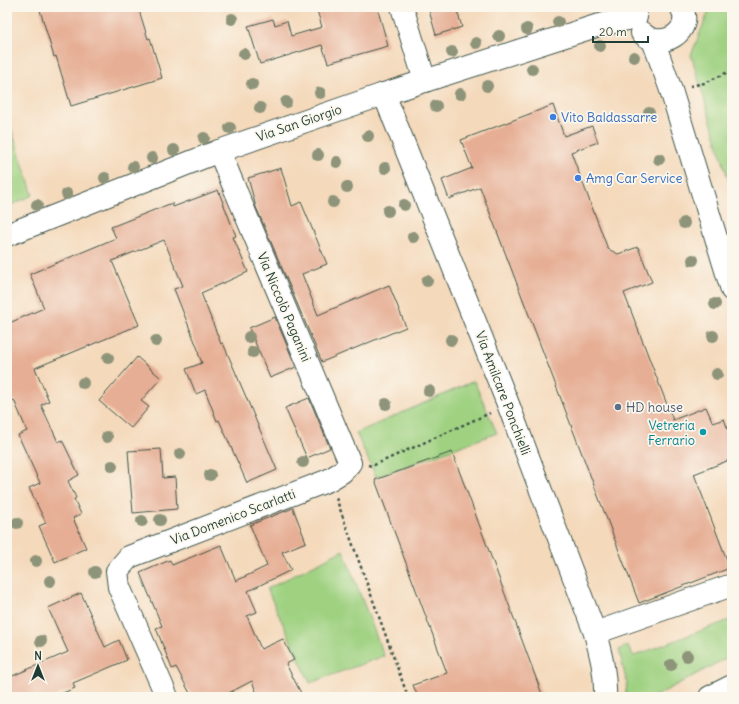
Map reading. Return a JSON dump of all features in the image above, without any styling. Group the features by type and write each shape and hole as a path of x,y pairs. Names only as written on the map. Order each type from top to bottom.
{"street":[{"path":"402,7 425,81"},
{"path":"670,90 675,36 681,30 686,9"},
{"path":"642,24 670,90 732,290"},
{"name":"Via San Giorgio","path":"7,235 219,151 384,94 596,26 642,24 664,41 675,36"},
{"name":"Via Amilcare Ponchielli","path":"384,94 508,404 595,633 606,680 605,697"},
{"name":"Via Niccolò Paganini","path":"219,151 350,463"},
{"name":"Via Domenico Scarlatti","path":"167,697 119,587 117,571 129,557 329,480 342,472 350,463"},
{"path":"595,633 732,585"},
{"path":"710,697 732,686"}],"path":[{"path":"670,90 705,83 732,70"},
{"path":"350,463 372,466 508,404"},
{"path":"329,480 408,697"}],"green space":[{"path":"732,7 732,192 691,55 710,8"},
{"path":"7,116 33,195 7,207"},
{"path":"474,381 497,433 376,477 356,433"},
{"path":"343,550 384,656 310,683 267,589"},
{"path":"732,619 732,655 654,697 625,697 627,684 619,650 627,646 634,656"}],"building":[{"path":"50,7 138,7 148,39 150,38 162,78 71,106 40,10"},
{"path":"316,7 377,7 388,46 328,63 322,45 260,64 248,26 273,19 275,25 287,21 291,36 322,27"},
{"path":"428,7 456,7 462,27 436,35"},
{"path":"553,105 564,136 592,126 598,142 571,152 608,249 618,254 638,247 652,282 624,293 673,420 706,407 713,423 724,419 732,440 732,459 694,474 730,568 639,603 480,187 449,199 442,180 472,168 461,140"},
{"path":"281,168 292,206 301,202 327,264 302,274 318,315 389,285 406,327 322,362 256,207 248,178"},
{"path":"218,190 236,236 233,237 248,272 201,293 221,344 223,343 277,470 247,483 219,420 217,421 205,390 196,394 186,369 202,363 174,289 183,286 164,240 112,261 139,325 35,368 49,401 41,405 58,442 62,440 79,475 68,481 76,498 74,499 81,514 73,518 86,548 55,562 39,526 46,523 29,488 40,483 18,435 27,431 14,400 7,403 7,324 44,308 30,274 116,238 111,227 172,203 173,207"},
{"path":"275,317 296,367 270,378 249,328"},
{"path":"137,357 161,378 141,401 149,407 131,428 99,401"},
{"path":"309,398 330,448 307,458 285,408"},
{"path":"161,449 163,478 175,477 177,509 133,513 128,451"},
{"path":"452,452 543,697 418,697 413,685 447,673 375,480"},
{"path":"293,508 306,542 282,552 291,570 248,591 257,612 247,616 261,649 283,639 294,660 286,664 303,697 258,697 252,681 221,697 192,697 176,667 172,669 156,628 162,626 140,573 170,560 172,565 221,545 236,581 267,566 250,525"},
{"path":"81,593 105,647 119,640 127,660 73,683 75,688 53,697 7,697 7,684 12,682 10,677 68,652 48,608"}],"place":[{"name":"Vito Baldassarre","path":"553,117"},
{"name":"Amg Car Service","path":"578,178"},
{"name":"HD house","path":"618,407"},
{"name":"Vetreria Ferrario","path":"703,432"}]}
